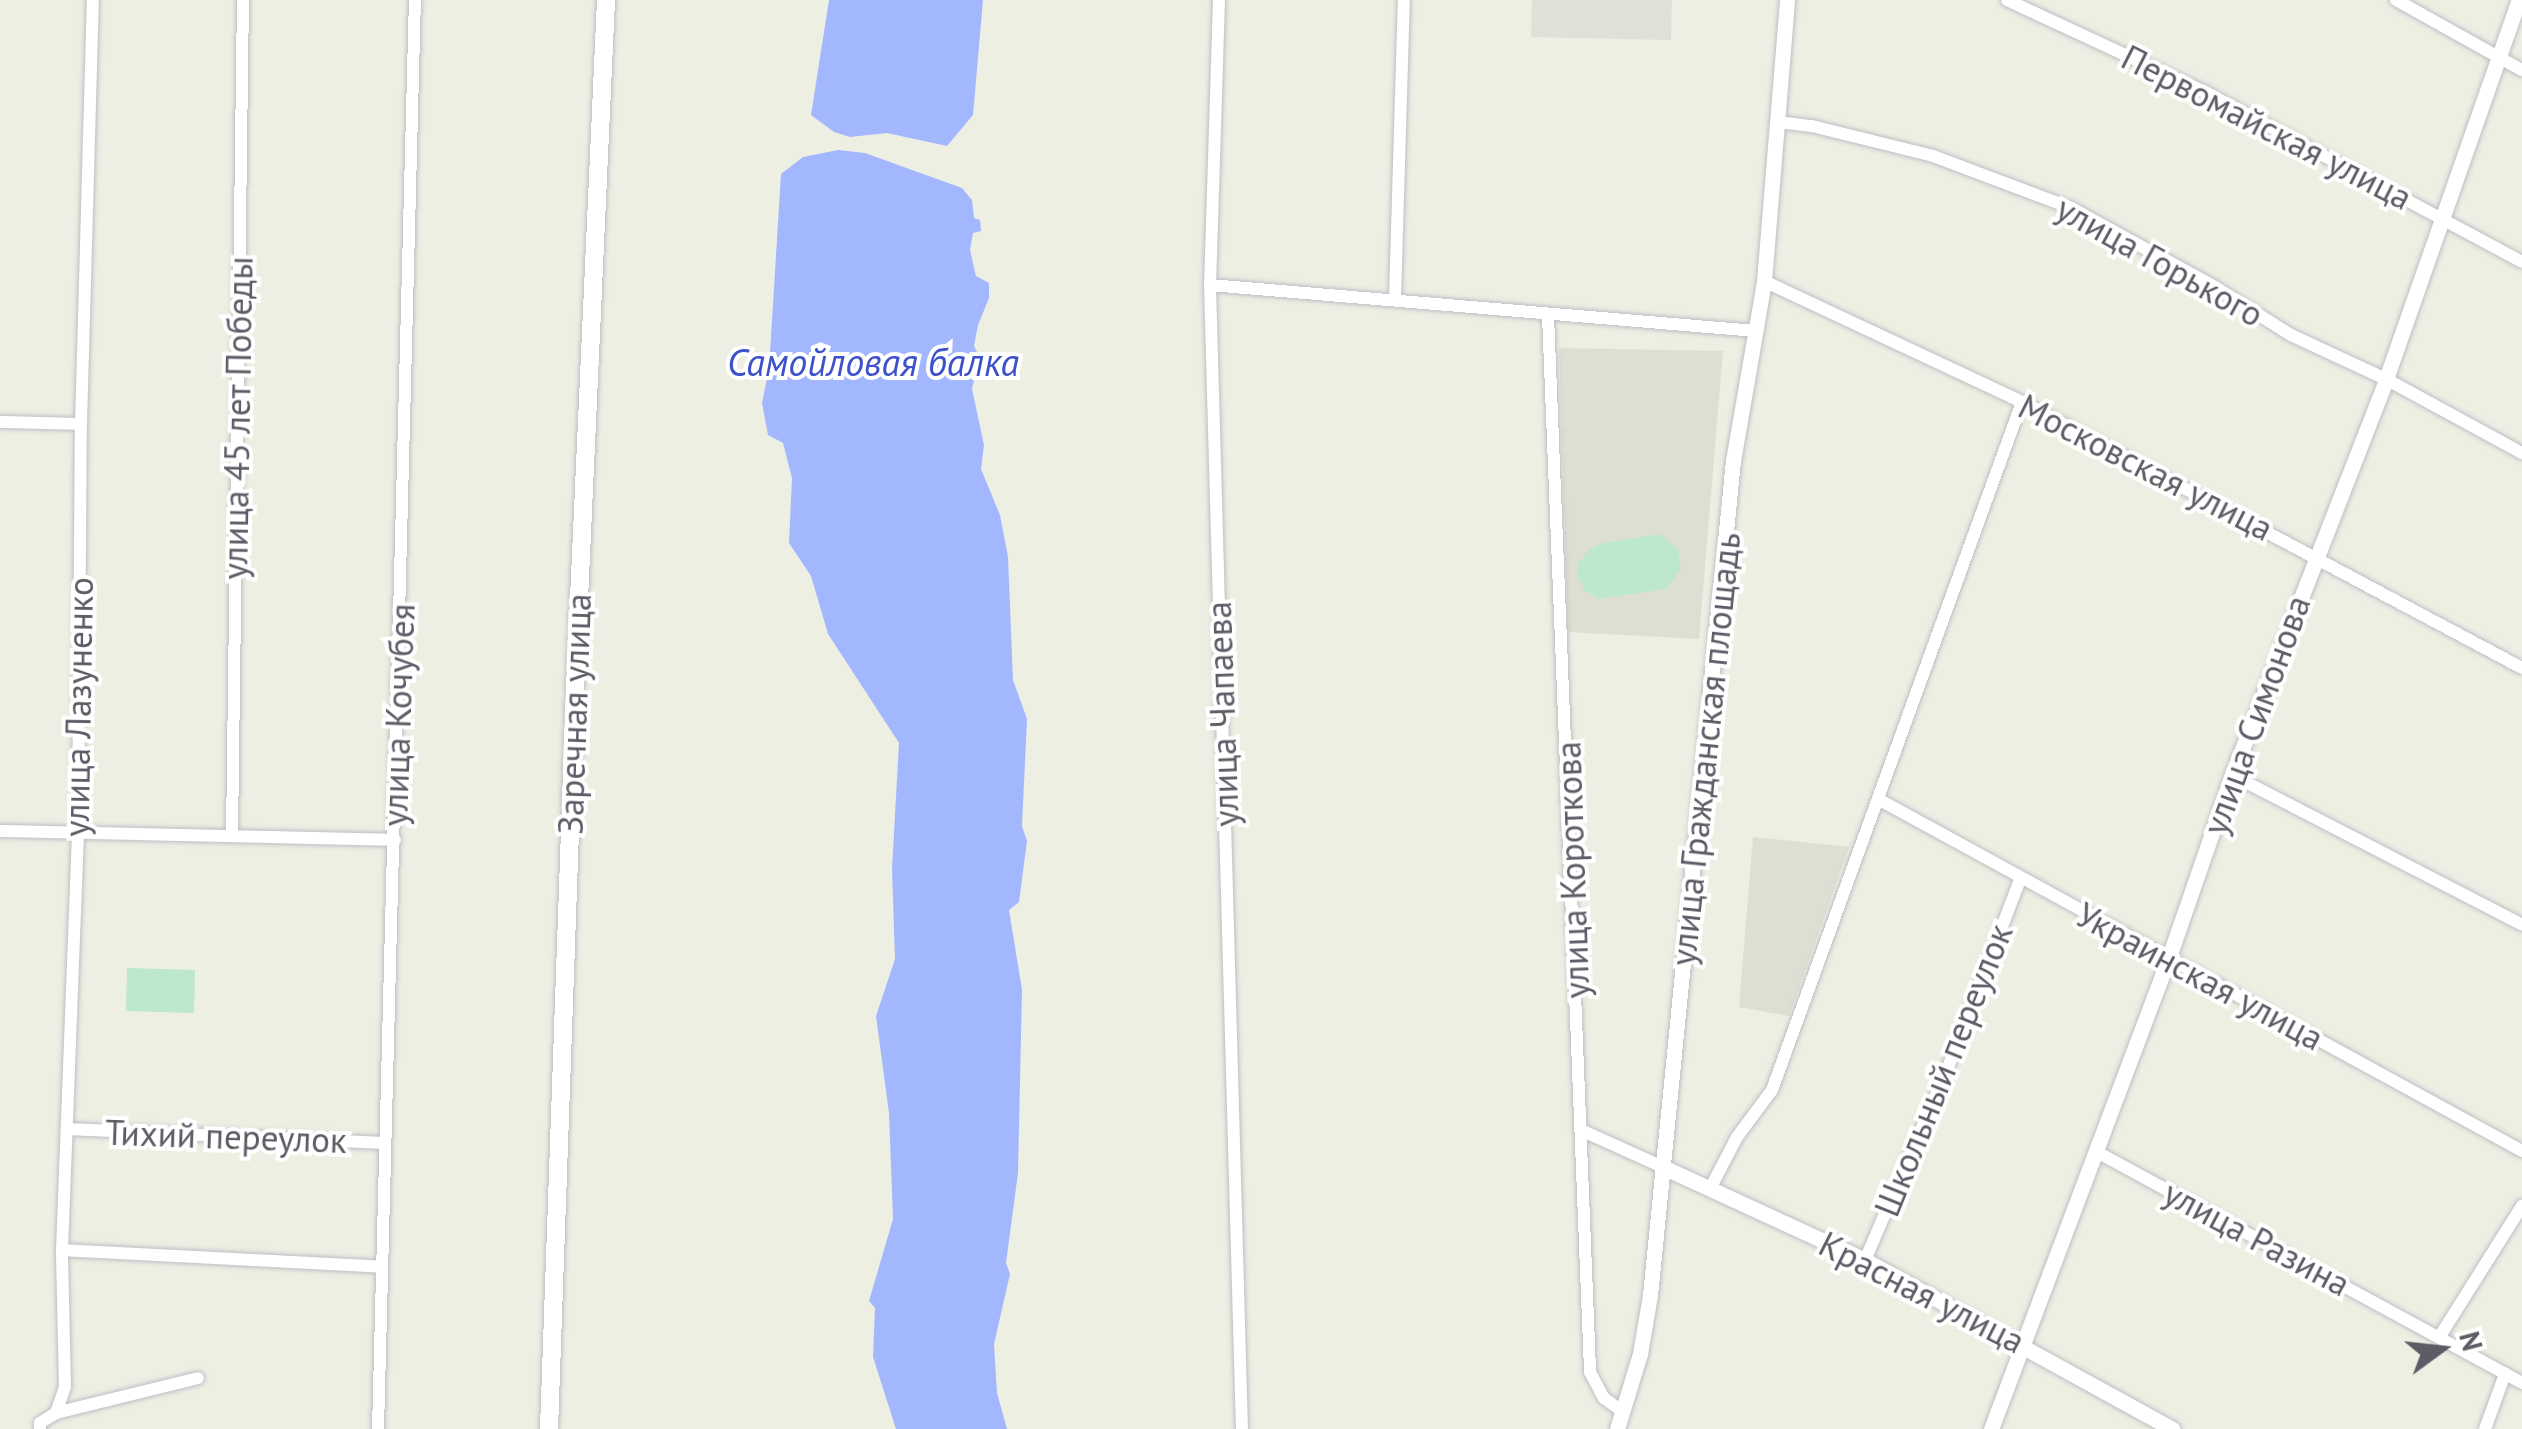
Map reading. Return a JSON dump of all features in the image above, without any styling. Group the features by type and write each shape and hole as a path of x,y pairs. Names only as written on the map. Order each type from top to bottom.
{"main road":[{"name":"Заречная улица","path":"549,1429 576,669 606,0"}],"street":[{"name":"улица Лазуненко","path":"56,1413 65,1387 62,1250 78,831 82,424 93,0"},
{"name":"улица 45 лет Победы","path":"232,836 243,0"},
{"name":"улица Кочубея","path":"378,1429 415,0"},
{"name":"улица Чапаева","path":"1219,0 1210,286 1242,1429"},
{"path":"1395,298 1404,0"},
{"path":"1210,286 1395,298 1755,331 1764,281 1787,0"},
{"name":"Первомайская улица","path":"2007,0 2207,93 2522,262"},
{"path":"2396,0 2522,70"},
{"name":"улица Симонова","path":"1991,1429 2020,1342 2097,1152 2169,957 2232,775 2386,379 2519,0"},
{"name":"улица Горького","path":"1778,122 1812,126 1932,156 2071,208 2201,279 2291,336 2386,379 2522,452"},
{"name":"Московская улица","path":"1764,281 2022,402 2316,555 2522,668"},
{"name":"улица Короткова","path":"1548,315 1590,1372 1604,1398 1623,1412"},
{"name":"улица Гражданская площадь","path":"1665,1168 1733,461 1755,331"},
{"path":"1711,1187 1737,1137 1772,1090 2022,402"},
{"path":"0,422 82,424"},
{"path":"2232,775 2522,925"},
{"name":"Украинская улица","path":"1878,799 2522,1151"},
{"path":"0,831 394,840"},
{"name":"Школьный переулок","path":"1865,1260 1948,1070 2020,880"},
{"name":"Тихий переулок","path":"67,1129 386,1142"},
{"path":"1583,1130 1665,1168 1650,1295 1616,1429"},
{"name":"улица Разина","path":"2097,1152 2522,1383"},
{"name":"Красная улица","path":"1665,1168 1865,1260 2173,1429"},
{"path":"2440,1336 2522,1206"},
{"path":"62,1250 382,1267"},
{"path":"2485,1429 2505,1374"},
{"path":"40,1429 40,1423 56,1413 198,1378"}],"shaded area":[{"path":"1532,0 1672,0 1671,40 1531,37"},
{"path":"1559,348 1723,351 1699,639 1568,632"},
{"path":"1753,837 1849,847 1789,1016 1739,1007"}],"green space":[{"path":"1660,534 1678,549 1681,569 1666,589 1599,599 1584,590 1577,575 1579,562 1589,550 1603,543"},
{"path":"127,968 195,970 194,1013 126,1011"}],"water":[{"path":"829,0 983,0 973,115 947,146 887,133 850,137 834,132 811,115"},
{"name":"Самойловая балка","path":"838,150 865,153 962,188 972,200 974,218 980,220 981,231 973,233 970,250 976,276 989,283 989,298 974,346 979,356 972,389 984,445 981,469 1000,515 1008,557 1013,680 1027,719 1022,826 1027,841 1019,902 1009,910 1022,990 1018,1173 1006,1263 1010,1274 994,1344 997,1393 1007,1429 896,1429 873,1357 875,1308 869,1301 893,1219 889,1113 876,1016 895,959 892,869 899,743 828,634 811,576 789,543 792,478 783,443 768,435 762,403 769,369 781,174 803,157"}]}
